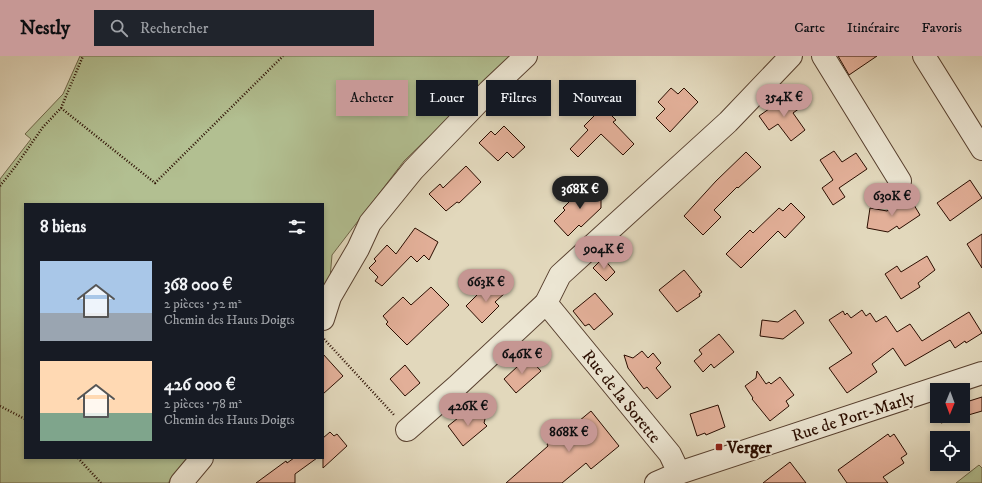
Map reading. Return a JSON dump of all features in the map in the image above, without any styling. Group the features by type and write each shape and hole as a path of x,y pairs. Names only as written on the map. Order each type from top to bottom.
{"street":[{"path":"324,316 330,297 358,249 370,223 413,170 488,92 526,56"},
{"path":"407,430 458,386 546,303 560,275 728,122 791,56"},
{"path":"822,56 900,181"},
{"path":"924,56 982,149"},
{"name":"Rue de la Sorette","path":"546,303 670,454 672,479"},
{"name":"Rue de Port-Marly","path":"672,479 982,373"},
{"path":"181,483 201,459"}],"path":[{"path":"0,186 43,127 61,108 83,56"},
{"path":"61,108 155,183 283,56"},
{"path":"324,338 407,430"},
{"path":"0,406 24,418"},
{"path":"79,459 101,483"}],"green space":[{"path":"80,56 512,56 478,89 478,80 416,80 416,116 450,116 404,161 332,255 329,290 324,299 324,203 24,203 24,459 187,459 168,483 0,483 0,179 31,139 25,134 63,94"},
{"path":"979,465 982,468 982,483 956,483"}],"building":[{"path":"838,56 877,56 849,75"},
{"path":"671,88 678,94 684,88 698,102 670,132 656,118 665,109 658,102"},
{"path":"790,94 800,108 793,113 805,130 791,141 778,124 769,130 759,116"},
{"path":"594,116 612,116 616,120 613,122 634,144 623,155 601,134 578,157 570,149 588,130 584,126"},
{"path":"504,126 525,147 513,158 507,152 498,161 479,143 491,131 495,135"},
{"path":"834,151 842,162 856,153 867,169 839,188 845,197 833,205 822,188 833,180 820,160"},
{"path":"746,152 761,167 738,188 737,187 714,210 721,217 703,235 684,216 716,181"},
{"path":"466,166 481,182 459,203 457,202 446,211 429,194 440,184 443,188"},
{"path":"970,180 982,198 950,221 937,203"},
{"path":"582,189 601,189 601,208 581,227 579,225 568,236 554,221 565,210 563,208"},
{"path":"911,200 920,215 899,229 897,226 888,232 867,228 870,208 887,211 899,203 901,207"},
{"path":"791,203 805,217 785,238 778,231 741,268 726,254 750,230 753,233 779,208 783,211"},
{"path":"415,228 438,242 429,260 424,255 417,262 411,256 382,286 375,281 378,277 369,268 376,261 374,259 387,245 396,254"},
{"path":"982,234 982,268 967,244"},
{"path":"927,256 935,270 918,283 920,287 901,299 885,274 897,266 901,272"},
{"path":"603,258 615,272 606,281 593,268"},
{"path":"684,270 702,292 699,294 700,296 677,312 659,290"},
{"path":"496,283 505,293 495,302 499,306 482,323 466,306 483,289 485,292"},
{"path":"431,287 449,305 407,345 386,324 388,322 383,316 403,297 411,305"},
{"path":"595,293 613,314 594,330 589,324 585,326 573,311"},
{"path":"795,310 804,323 783,339 760,336 762,320 778,322"},
{"path":"862,310 866,316 870,313 876,322 886,316 897,332 910,324 922,341 969,312 982,333 966,343 965,341 955,348 950,340 905,366 893,348 872,364 877,372 847,393 829,368 852,353 829,320 843,311 845,315 847,313 851,318"},
{"path":"719,334 734,352 714,368 711,364 703,372 694,361 702,354 699,350"},
{"path":"642,351 648,358 653,353 661,363 656,368 671,387 657,399 647,387 644,389 628,368 624,355 633,358"},
{"path":"324,355 343,376 324,393"},
{"path":"528,357 541,371 516,393 504,379 518,366 517,365"},
{"path":"405,365 420,383 405,396 390,379"},
{"path":"757,371 766,384 769,382 771,384 780,377 794,395 786,401 789,406 770,421 752,399 753,398 745,386 756,378"},
{"path":"982,397 982,411 970,415 970,401"},
{"path":"718,405 725,427 706,435 705,433 697,436 690,414"},
{"path":"475,410 485,419 484,423 487,426 463,446 448,426 463,414 466,418"},
{"path":"591,411 619,446 591,469 586,463 562,483 506,483 548,446 547,444 559,434 561,436"},
{"path":"330,432 334,436 337,434 347,446 323,468 324,459 324,437"},
{"path":"888,434 890,437 894,434 907,454 901,458 904,463 883,477 888,483 847,483 838,470"},
{"path":"293,459 316,459 295,474 295,483 256,483 286,461 287,463"},
{"path":"790,462 806,483 763,483 777,472"}],"place":[{"name":"Verger","path":"719,447"}]}
